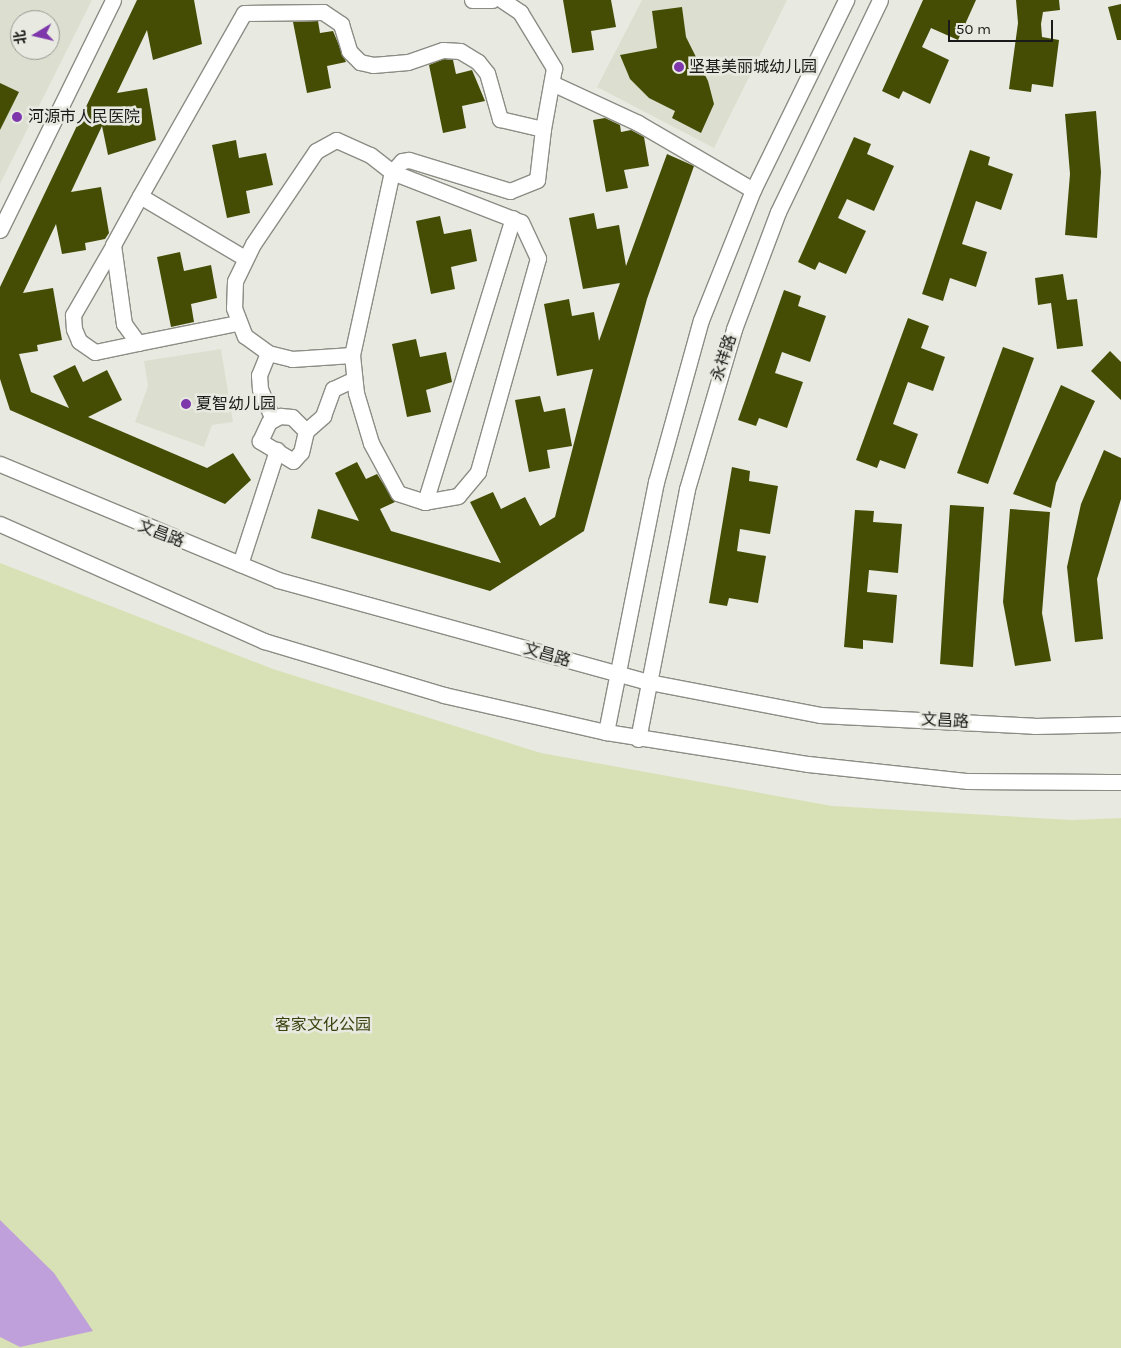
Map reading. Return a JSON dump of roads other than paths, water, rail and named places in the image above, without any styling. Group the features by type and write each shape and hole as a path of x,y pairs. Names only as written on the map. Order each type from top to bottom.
{"street":[{"path":"0,230 113,0"},
{"path":"472,0 492,0"},
{"path":"352,355 292,359 268,353 253,343 237,323 234,297 245,258 326,142 336,140 370,154 392,172 513,218 528,230 538,258 478,472 458,496 425,502 398,494 387,479 371,443 354,379 352,355 392,172 402,161 409,160 510,190 524,188 537,180 541,170 543,129 554,84 548,53 520,12 502,0"},
{"name":"永祥路","path":"606,732 678,390 714,283 752,190 846,0"},
{"name":"永祥路","path":"638,739 687,489 734,329 778,212 880,0"},
{"path":"237,323 95,352 79,341 74,329 73,315 243,6 323,12 341,24 349,51 360,62 373,65 460,51 487,73 500,119 543,129"},
{"path":"554,84 638,123 752,190"},
{"path":"140,196 245,258"},
{"path":"425,502 513,218"},
{"path":"113,245 124,324 138,343"},
{"path":"268,353 259,375 260,389 273,419"},
{"path":"273,419 260,441 293,461 301,452 306,431 323,416 333,388 354,379"},
{"path":"273,419 292,417 306,431"},
{"path":"240,564 277,450"},
{"name":"文昌路","path":"0,464 278,580 649,682 820,714 1034,726 1121,724"},
{"path":"0,524 264,641 444,695 638,739 968,781 1121,782"}],"place":[{"name":"坚基美丽城幼儿园","path":"679,67"},
{"name":"河源市人民医院","path":"17,117"},
{"name":"夏智幼儿园","path":"186,404"}],"park label":[{"name":"客家文化公园","path":"323,1025"}]}
